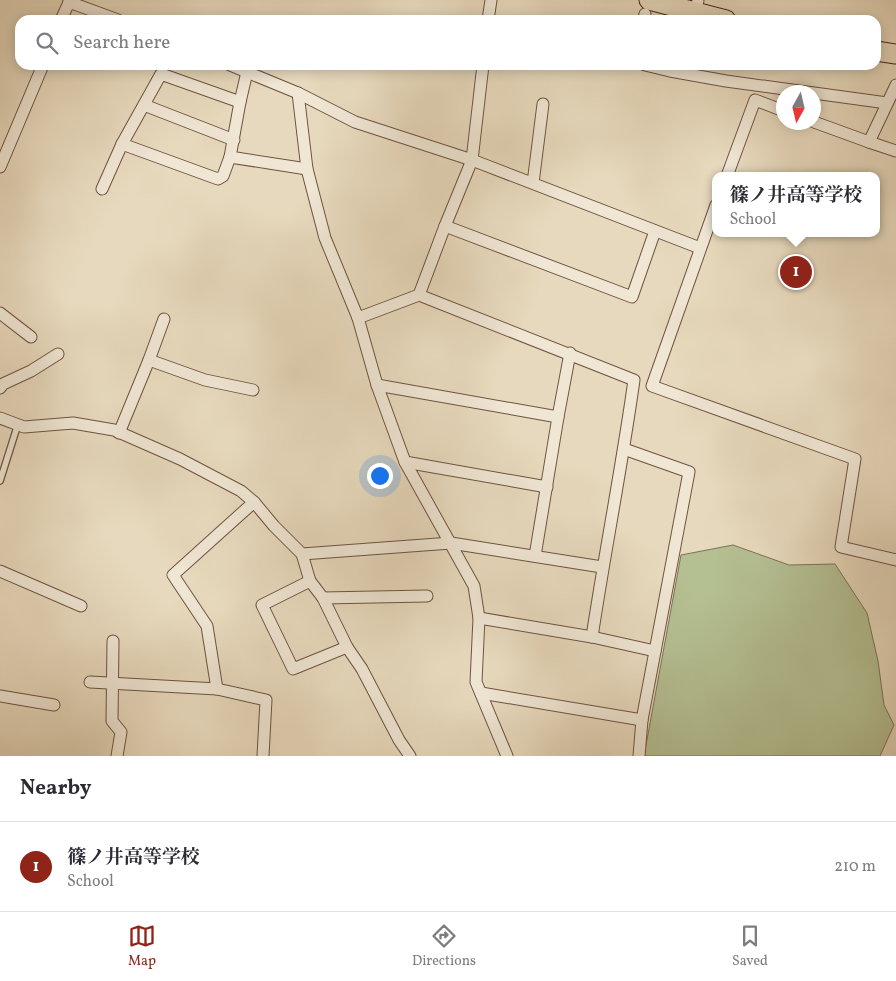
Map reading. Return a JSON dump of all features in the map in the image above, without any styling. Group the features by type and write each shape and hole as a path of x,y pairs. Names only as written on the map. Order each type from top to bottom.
{"main road":[{"path":"646,11 697,6 716,15"},
{"path":"881,52 896,54"}],"street":[{"path":"491,0 492,15"},
{"path":"63,15 69,1 105,15"},
{"path":"0,167 41,70"},
{"path":"242,70 298,93 355,122 472,160 700,248"},
{"path":"419,295 472,160 482,70"},
{"path":"666,70 888,103"},
{"path":"122,144 218,179 223,176 230,157 247,72"},
{"path":"102,189 122,144 161,74 240,102"},
{"path":"728,172 755,100 757,85"},
{"path":"869,142 896,85"},
{"path":"298,93 306,170 325,238 358,318 377,385 405,462 474,586 479,618 476,682 507,756"},
{"path":"755,100 776,108"},
{"path":"533,183 543,104"},
{"path":"144,105 234,140"},
{"path":"821,125 896,151"},
{"path":"230,157 306,170"},
{"path":"712,216 652,386 855,460 841,548 896,560"},
{"path":"445,226 632,297 656,231"},
{"path":"358,318 419,295 570,353 634,380 592,637"},
{"path":"0,313 31,337"},
{"path":"119,433 164,319"},
{"path":"535,556 570,353"},
{"path":"0,388 3,384 31,371 58,354"},
{"path":"149,360 204,380 253,390"},
{"path":"377,385 558,417"},
{"path":"0,418 24,427 73,423 114,430 180,459 241,491 254,502 274,526 302,554 310,581 323,598 347,647 362,668 399,740 410,756"},
{"path":"624,449 689,472 642,720 638,756"},
{"path":"405,462 547,487"},
{"path":"217,688 207,626 173,575 254,502"},
{"path":"302,554 451,543 602,567"},
{"path":"1,574 81,606"},
{"path":"310,581 262,604 293,669 347,647"},
{"path":"323,598 427,596"},
{"path":"479,618 592,637 655,651"},
{"path":"113,641 112,721 121,732 117,756"},
{"path":"90,682 217,688 266,700 263,756"},
{"path":"481,694 642,720"},
{"path":"0,696 54,706"}],"lane":[{"path":"0,481 18,424"}],"green space":[{"path":"733,545 789,565 835,564 867,613 878,661 884,705 894,725 880,756 644,756 681,555"}],"place":[{"name":"篠ノ井高等学校","path":"796,272"}]}
